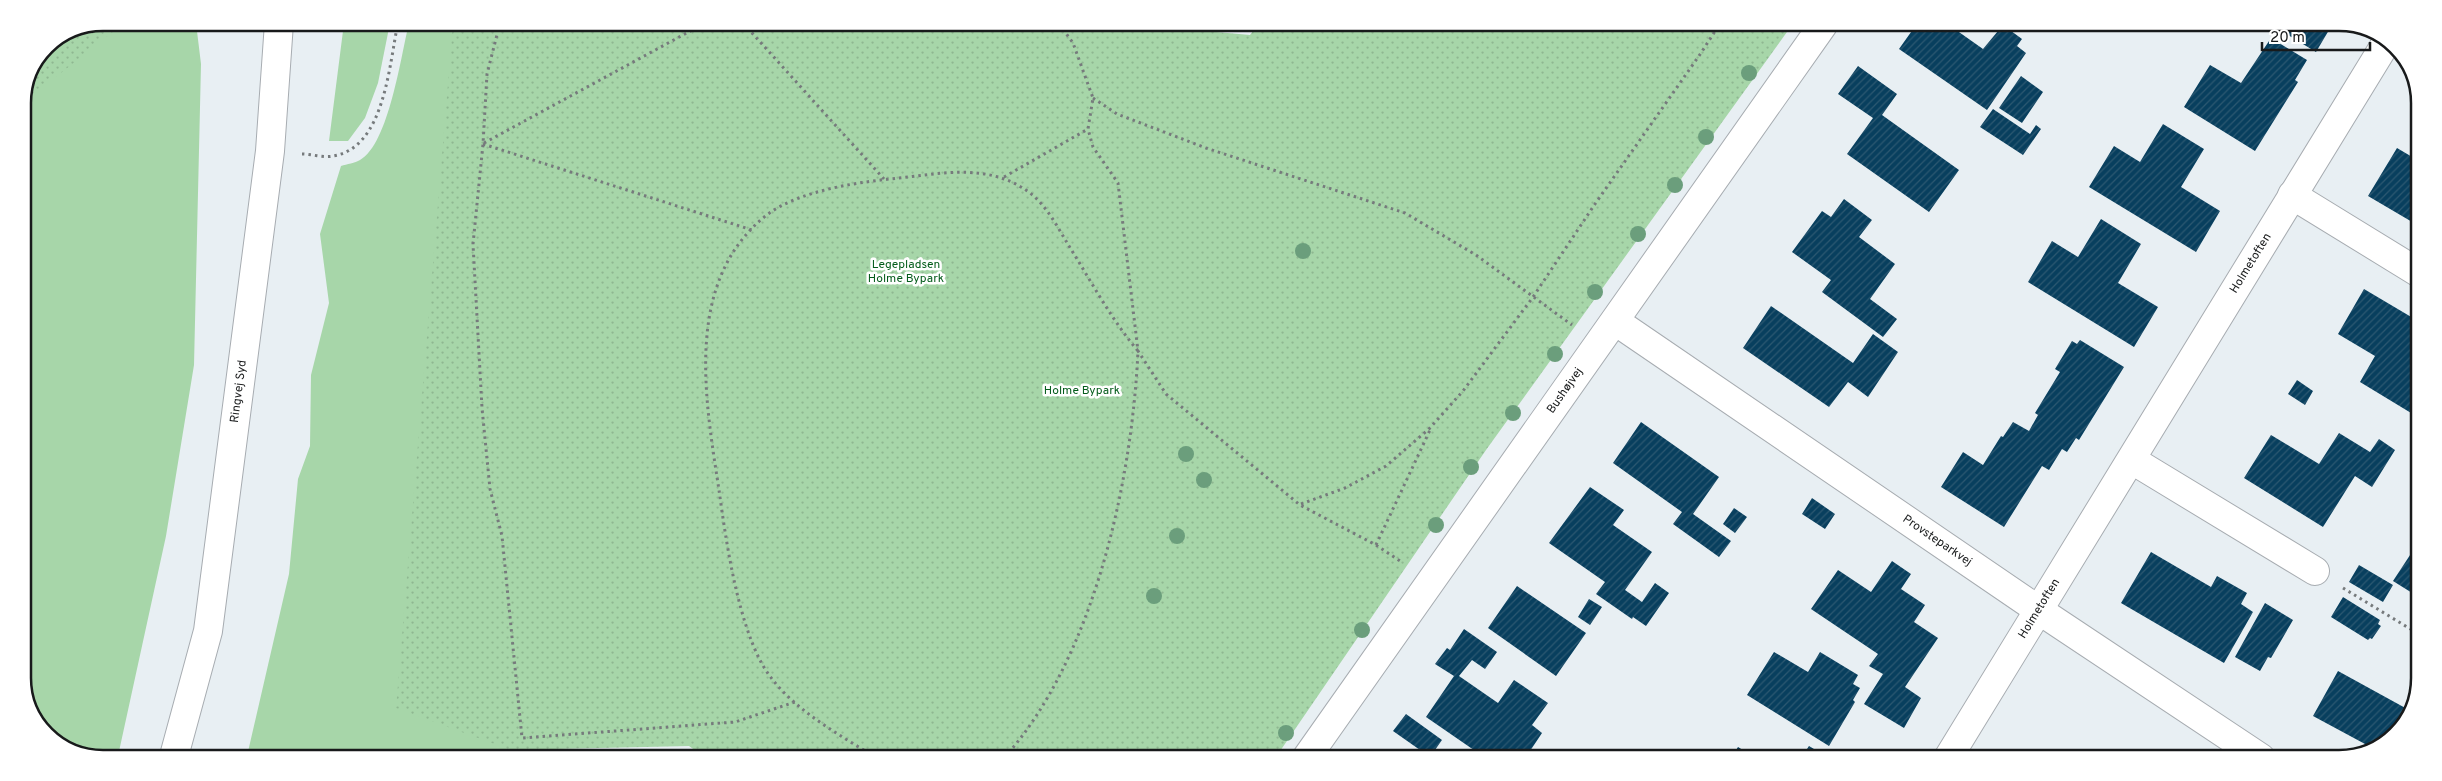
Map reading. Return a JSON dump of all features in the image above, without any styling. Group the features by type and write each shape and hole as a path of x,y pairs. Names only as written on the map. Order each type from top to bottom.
{"street":[{"name":"Ringvej Syd","path":"176,750 208,631 270,151 278,31"},
{"name":"Bushøjvej","path":"1312,750 1819,31"},
{"name":"Holmetoften","path":"1953,750 2040,611 2384,47"},
{"path":"2292,195 2411,269"},
{"name":"Provsteparkvej","path":"1615,321 2040,611 2250,750"},
{"path":"2132,460 2315,571"}],"path":[{"path":"270,151 333,156 359,145 378,116 396,31"},
{"path":"498,31 487,74 483,144 473,244 482,408 490,489 502,536 522,738 735,722 795,702"},
{"path":"483,144 690,31"},
{"path":"750,31 885,180"},
{"path":"1011,750 1020,740 1066,664 1108,553 1125,467 1138,351 1118,183 1093,147 1088,129 1093,98 1073,43 1064,31"},
{"path":"1300,505 1345,488 1386,466 1433,424 1463,391 1533,297 1595,204 1702,54 1715,31"},
{"path":"1093,98 1116,114 1206,148 1405,214 1476,255 1597,344"},
{"path":"1003,178 1088,129"},
{"path":"483,144 752,230"},
{"path":"864,750 835,732 795,702 782,690 762,665 749,633 728,555 704,383 705,346 712,303 725,269 742,239 770,213 796,200 833,188 885,180 968,172 1003,178 1033,195 1051,217 1117,324 1138,351 1166,394 1300,505 1376,545 1431,581"},
{"path":"1376,545 1433,424"},
{"path":"2315,571 2411,629"}],"green space":[{"path":"103,31 197,31 201,64 194,365 166,536 119,750 94,749 67,740 49,725 41,714 31,683 31,103 37,76 43,63 52,52 63,43 76,37"},
{"path":"114,31 32,96 37,76 43,63 63,43 89,33"},
{"path":"343,31 388,31 378,83 365,118 348,141 329,141"},
{"path":"407,31 492,31 505,739 511,750 248,750 289,574 298,479 310,446 311,375 329,303 320,234 341,166 360,160 370,151 379,136 386,118 398,76"},
{"name":"Holme Bypark","path":"452,31 1205,31 1250,35 1253,31 1788,31 1486,450 1281,750 695,750 689,746 511,750 396,708"}],"building":[{"path":"1912,31 1958,31 1983,49 1998,31 2011,31 2022,39 2017,46 2026,53 1987,110 1899,49"},
{"path":"2282,31 2328,31 2316,52"},
{"path":"2271,38 2307,60 2295,80 2298,82 2255,151 2184,107 2210,65 2241,83"},
{"path":"1858,66 1897,94 1882,115 1959,170 1929,212 1847,154 1873,118 1838,94"},
{"path":"2021,76 2043,92 2022,123 1999,108"},
{"path":"1993,109 2030,134 2036,125 2041,129 2023,155 1980,127"},
{"path":"2163,124 2204,149 2181,187 2220,211 2196,252 2089,187 2114,146 2140,162"},
{"path":"2397,148 2411,156 2411,221 2368,196"},
{"path":"1844,199 1872,220 1859,237 1895,264 1870,299 1897,319 1883,337 1822,292 1831,280 1792,252 1822,211 1831,217"},
{"path":"2101,219 2141,244 2118,283 2158,307 2134,347 2028,282 2052,241 2078,257"},
{"path":"2364,289 2411,317 2411,413 2360,382 2375,356 2338,334"},
{"path":"1771,306 1853,363 1873,334 1898,352 1868,397 1848,382 1829,407 1743,348"},
{"path":"2080,340 2124,367 2079,440 2076,438 2067,452 2062,449 2049,470 2042,466 2004,527 1941,487 1963,452 1983,465 2001,436 2003,437 2013,422 2029,431 2038,415 2035,413 2060,372 2055,369 2072,341 2077,344"},
{"path":"2297,380 2313,391 2305,405 2288,394"},
{"path":"1641,422 1719,477 1693,514 1731,541 1719,557 1673,524 1682,512 1613,463"},
{"path":"2339,433 2370,452 2379,439 2395,450 2372,487 2355,476 2323,527 2244,478 2271,435 2319,464"},
{"path":"1590,487 1624,510 1613,525 1652,552 1625,590 1642,602 1655,583 1669,593 1646,626 1633,617 1632,619 1596,594 1605,582 1549,543"},
{"path":"1812,498 1835,514 1825,529 1802,514"},
{"path":"1734,508 1747,517 1735,533 1723,524"},
{"path":"2151,552 2211,587 2217,576 2247,593 2241,604 2253,612 2224,663 2121,603"},
{"path":"2411,554 2411,592 2393,581"},
{"path":"1892,561 1911,574 1901,589 1925,605 1914,622 1938,638 1905,687 1921,698 1904,728 1864,704 1883,674 1869,666 1878,654 1811,609 1838,570 1871,592"},
{"path":"2359,565 2393,585 2383,602 2349,582"},
{"path":"1517,586 1586,633 1556,676 1488,628"},
{"path":"2343,597 2380,620 2378,624 2381,626 2372,639 2368,640 2331,617"},
{"path":"1589,599 1602,607 1590,625 1578,617"},
{"path":"2265,603 2293,620 2271,658 2268,657 2260,671 2235,657"},
{"path":"1464,629 1497,652 1485,669 1472,660 1459,676 1498,703 1514,680 1548,703 1532,725 1542,733 1531,750 1474,750 1426,717 1454,676 1435,664 1447,648 1450,650"},
{"path":"1774,652 1808,672 1820,652 1858,675 1853,684 1860,688 1853,700 1855,702 1829,746 1747,695"},
{"path":"2338,671 2404,707 2399,718 2390,729 2364,745 2313,716"},
{"path":"1406,714 1442,740 1435,750 1420,750 1393,731"},
{"path":"1809,746 1816,750 1806,750"}],"park label":[{"name":"Legepladsen Holme Bypark","path":"906,272"}]}
